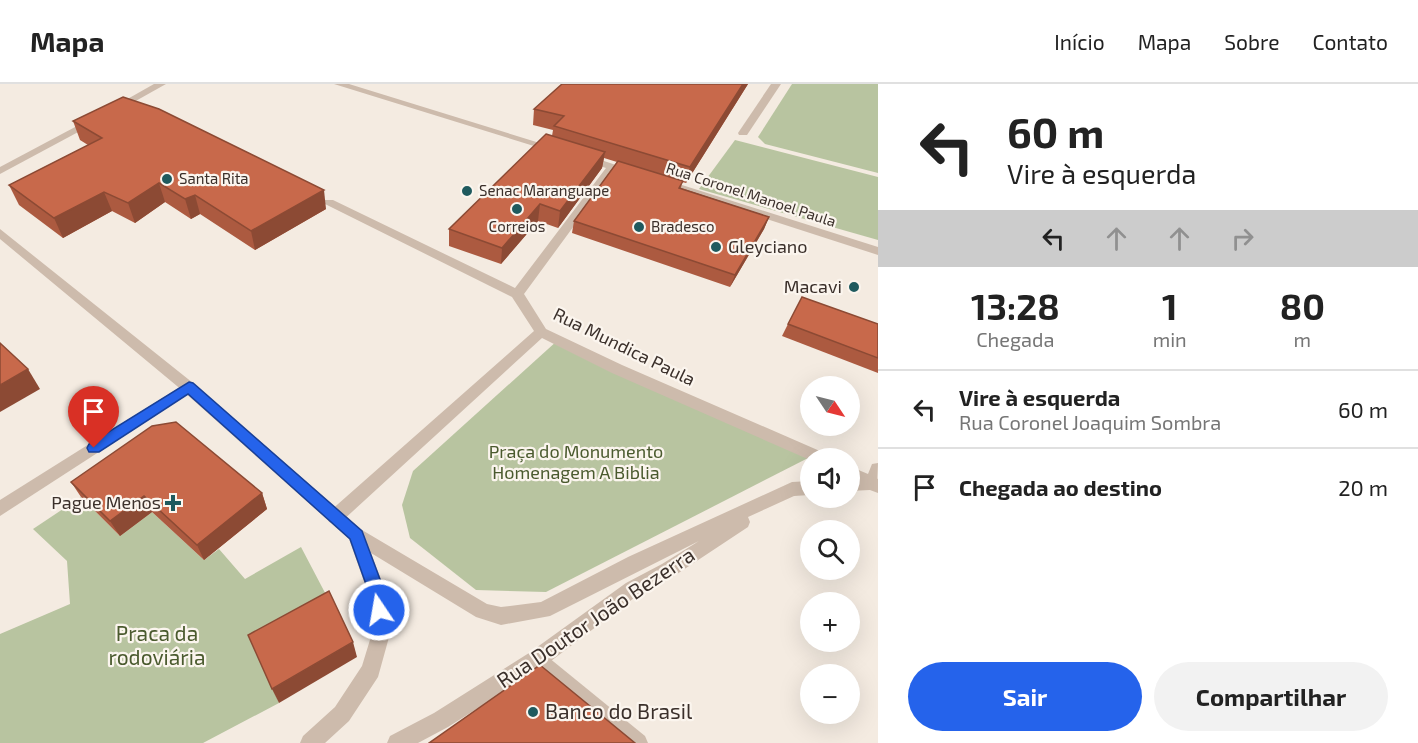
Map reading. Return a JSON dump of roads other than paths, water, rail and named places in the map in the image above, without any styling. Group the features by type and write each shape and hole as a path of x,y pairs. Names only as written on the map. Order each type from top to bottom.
{"street":[{"path":"0,171 161,84"},
{"path":"339,84 567,153"},
{"path":"743,133 776,84"},
{"name":"Rua Coronel Manoel Paula","path":"579,156 878,251"},
{"path":"329,202 517,294 613,166"},
{"path":"0,233 189,387 356,535 376,590 382,630 370,670 342,714 310,743"},
{"name":"Rua Mundica Paula","path":"517,294 541,332 616,369 800,449"},
{"path":"335,517 541,332"},
{"path":"0,509 189,387"},
{"path":"860,475 876,479"},
{"path":"860,482 876,479"},
{"name":"Rua Doutor João Bezerra","path":"356,535 483,611 501,616 543,610 634,563 800,488"},
{"name":"Rua Doutor João Bezerra","path":"397,743 441,720 536,660 632,589 668,570 800,489"},
{"path":"536,660 638,743"}],"place":[{"name":"Santa Rita","path":"167,179"},
{"name":"Senac Maranguape","path":"467,191"},
{"name":"Correios","path":"517,209"},
{"name":"Bradesco","path":"639,227"},
{"name":"Gleyciano","path":"716,247"},
{"name":"Macavi","path":"854,287"},
{"name":"Pague Menos","path":"173,503"},
{"name":"Banco do Brasil","path":"533,712"}],"park label":[{"name":"Praça do Monumento Homenagem A Biblia","path":"576,462"},
{"name":"Praca da rodoviária","path":"157,646"}]}
